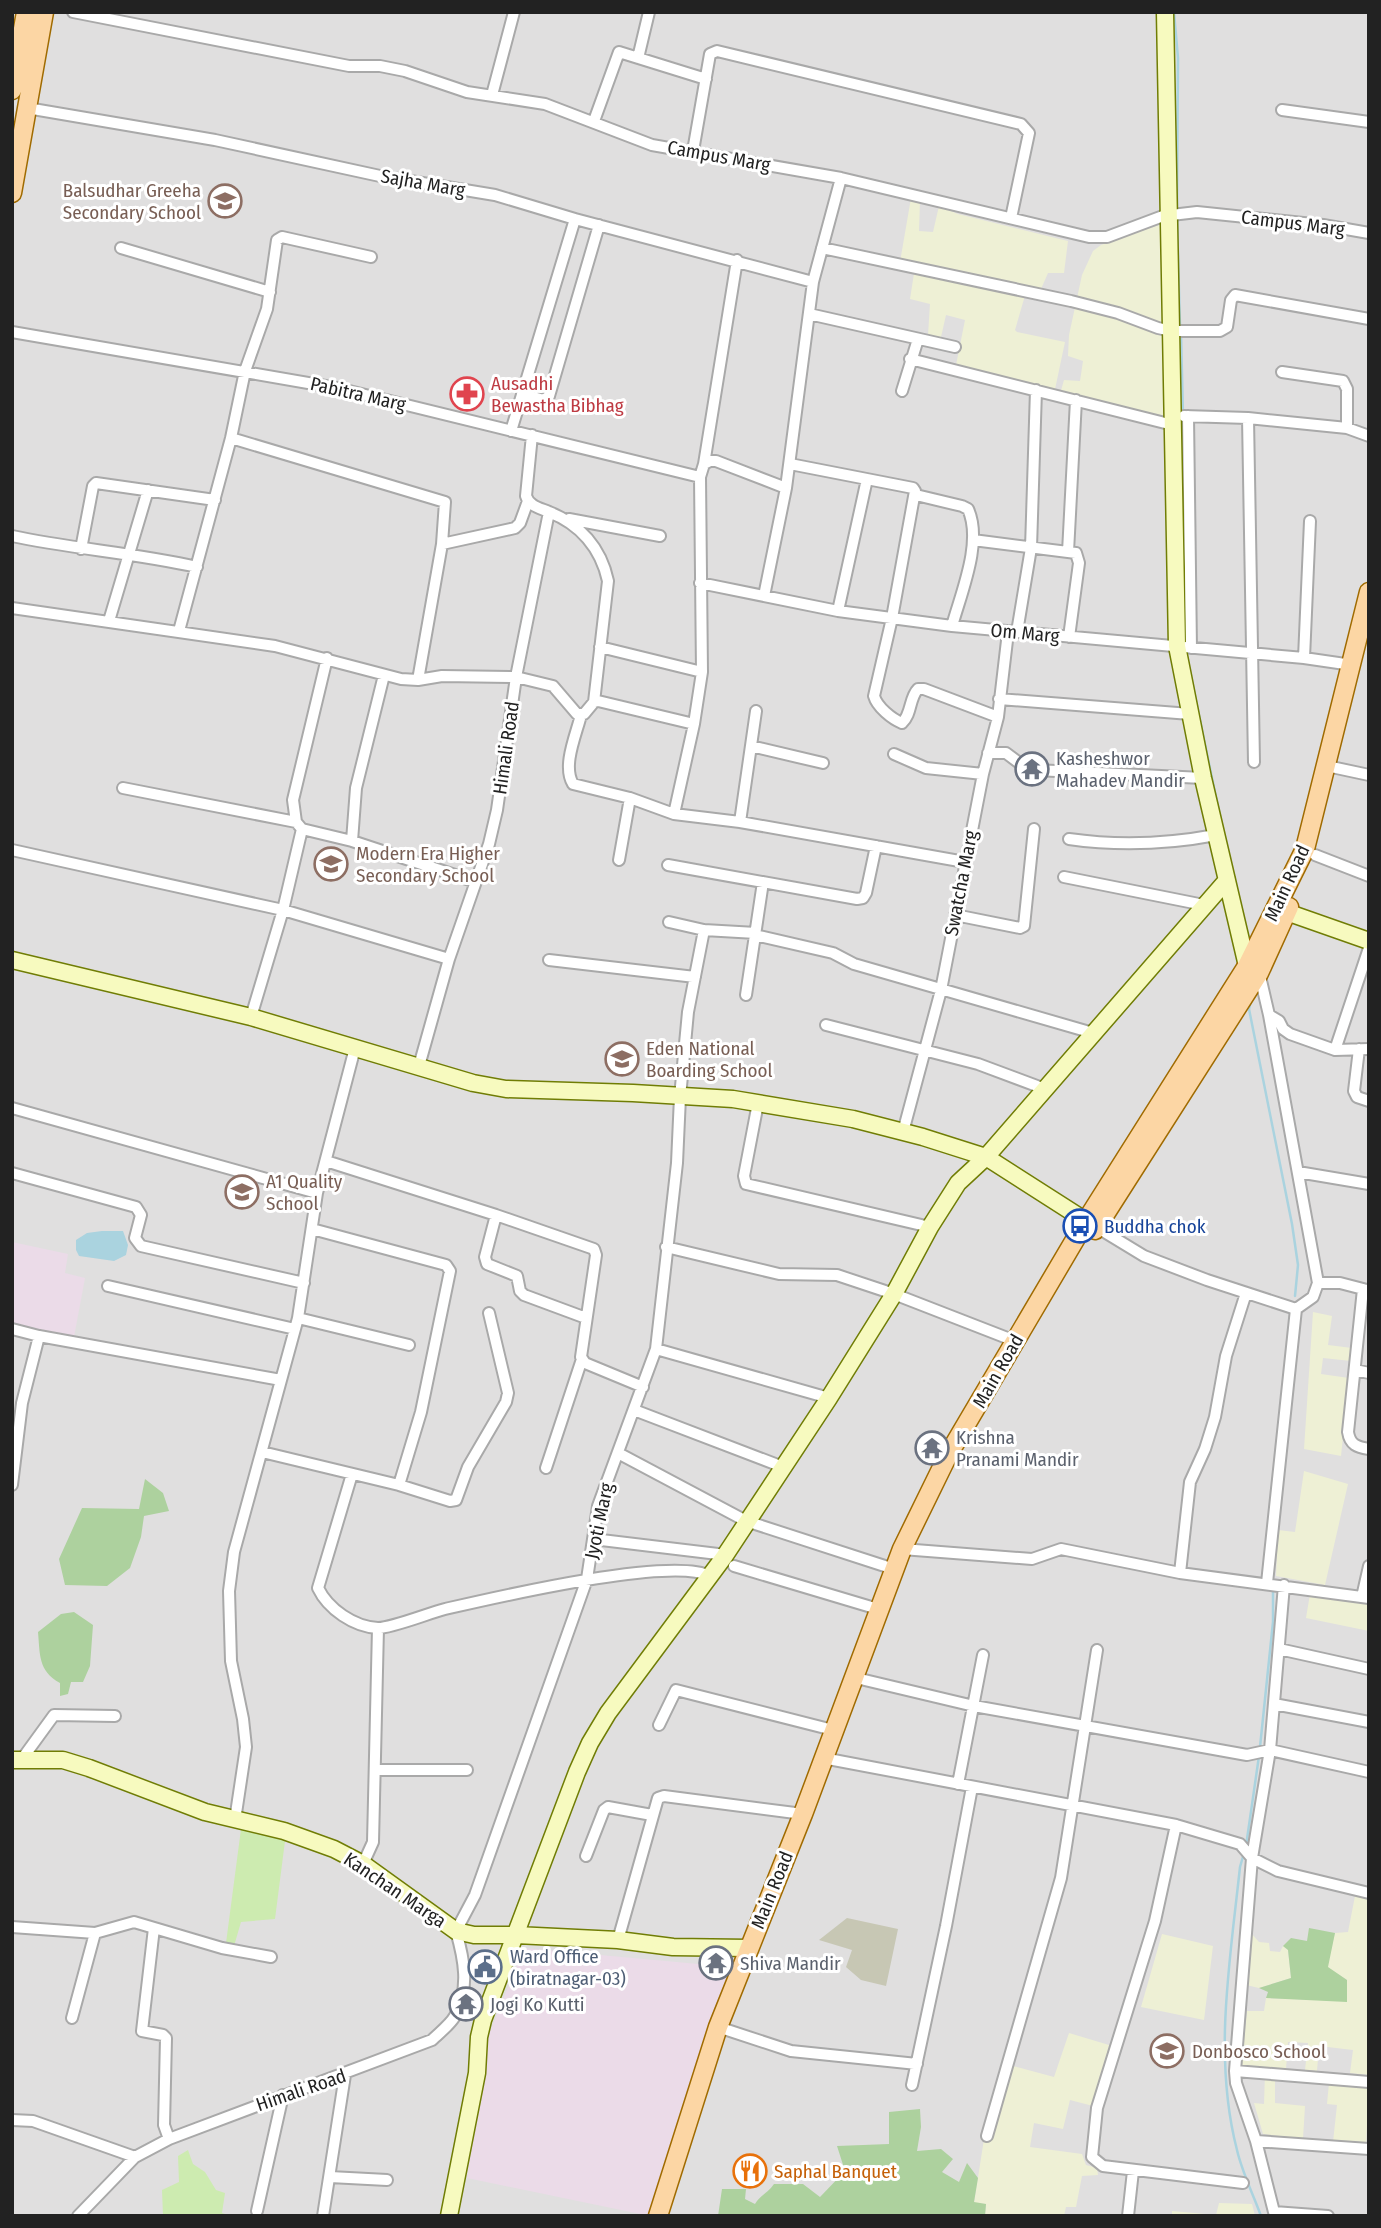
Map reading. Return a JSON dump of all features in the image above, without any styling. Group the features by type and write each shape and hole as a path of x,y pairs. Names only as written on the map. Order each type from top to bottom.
{"main road":[{"path":"12,90 26,12"},
{"path":"12,193 44,12"},
{"name":"Main Road","path":"1281,910 1305,849 1332,767 1364,646 1369,592"},
{"name":"Main Road","path":"658,2216 724,2029 825,1759 907,1549 948,1455 1015,1341 1254,963 1281,910 1315,855 1352,665 1364,646"},
{"name":"Main Road","path":"669,2216 749,1948 825,1759 833,1730 856,1678 894,1569 1091,1224"}],"street":[{"name":"Campus Marg","path":"73,12 349,66 380,66 405,71 467,92 545,104 640,141 841,178 1098,237 1107,237 1169,215 1198,212 1323,225 1369,233"},
{"path":"492,96 514,12"},
{"path":"638,58 649,12"},
{"path":"1165,12 1172,331 1179,418 1184,647 1190,714 1227,880 1269,1015 1318,1283 1313,1297 1296,1309 1267,1583"},
{"path":"693,151 710,54 717,51 1021,124 1029,133 1011,218"},
{"path":"594,121 617,53 706,79"},
{"name":"Sajha Marg","path":"27,108 215,140 380,177 495,195 813,282"},
{"path":"1282,110 1369,122"},
{"path":"764,596 790,464 813,282 841,178"},
{"path":"512,431 575,219"},
{"path":"523,394 544,400 550,396 599,225"},
{"path":"179,631 232,438 246,371 270,292 277,240 282,237 371,257"},
{"path":"121,248 270,292"},
{"path":"822,248 1072,301 1172,331 1220,331 1227,327 1231,300 1236,295 1369,319"},
{"path":"674,814 694,724 702,672 700,477 737,260"},
{"path":"809,314 955,347"},
{"name":"Pabitra Marg","path":"12,332 337,388 700,477"},
{"path":"902,391 918,339"},
{"path":"910,359 1076,400 1179,418 1248,418 1347,428 1369,436"},
{"path":"1282,372 1343,380 1347,389 1347,428"},
{"name":"Swatcha Marg","path":"903,1132 941,990 1031,548 1036,390"},
{"path":"1068,552 1076,400"},
{"path":"1248,418 1254,762"},
{"path":"442,544 515,528 520,523 528,501 526,496 532,435"},
{"path":"232,438 444,500 446,507 442,544 418,680"},
{"path":"704,464 716,461 786,488"},
{"path":"790,464 913,488 916,495 874,696 876,703 902,723 906,719 914,692 925,689 998,717"},
{"path":"838,611 867,479"},
{"path":"81,549 94,484 215,500"},
{"path":"109,621 148,490"},
{"path":"916,495 968,509 973,548 952,626"},
{"path":"528,501 566,519 660,536"},
{"name":"Himali Road","path":"419,1066 449,959 489,844 497,810 516,677 549,512"},
{"path":"12,608 275,646 384,675 418,680 442,676 516,677 553,686 559,690 574,712 581,715 586,713 594,702 608,581 604,564 588,538 566,519"},
{"path":"1304,658 1310,521"},
{"path":"12,536 81,549 165,559 197,567"},
{"path":"973,540 1076,553 1079,563 1069,637"},
{"name":"Om Marg","path":"700,583 838,611 952,626 1304,658 1352,665"},
{"path":"600,647 702,672"},
{"path":"251,1017 283,910 299,825 293,800 327,658"},
{"path":"352,841 356,788 384,675"},
{"path":"999,699 1190,714"},
{"path":"594,702 694,724"},
{"path":"740,822 756,711"},
{"path":"581,715 569,765 569,777 573,785 630,798 674,814 740,822 965,862"},
{"path":"751,746 822,763"},
{"path":"988,752 1006,753 1030,770 1203,778"},
{"path":"894,754 926,768 983,774"},
{"path":"1332,767 1369,775"},
{"path":"123,788 299,825 476,882"},
{"path":"619,860 630,798"},
{"path":"955,915 1020,928 1024,926 1034,829"},
{"path":"1069,839 1179,842 1216,835"},
{"path":"668,865 860,898 866,893 876,846"},
{"path":"12,850 283,910 449,959"},
{"path":"1315,855 1369,876"},
{"path":"1064,877 1205,905"},
{"path":"449,2216 477,2073 483,2020 590,1743 608,1713 710,1576 729,1561 746,1521 829,1398 894,1294 930,1227 958,1183 986,1157 1227,880"},
{"path":"746,995 763,882"},
{"path":"1281,910 1369,941"},
{"path":"669,922 704,930 755,934 833,953 854,964 1093,1033"},
{"name":"Jyoti Marg","path":"456,1931 475,1895 587,1579 598,1506 656,1349 677,1163 688,1012 704,930"},
{"path":"1335,1050 1369,948"},
{"path":"12,960 251,1017 473,1083 506,1089 633,1093 733,1100 853,1119 903,1132 986,1157 1144,1256 1296,1309"},
{"path":"549,960 695,977"},
{"path":"1269,1015 1279,1021 1290,1034 1335,1050 1364,1049 1354,1091 1357,1097 1369,1101"},
{"path":"826,1025 978,1064 1045,1089"},
{"path":"235,1820 246,1747 231,1661 229,1591 234,1552 297,1324 317,1194 355,1048"},
{"path":"758,1103 744,1177 746,1184 930,1227"},
{"path":"12,1108 317,1194"},
{"path":"326,1161 496,1215 596,1251 580,1348 582,1359 546,1468"},
{"path":"1298,1172 1369,1184"},
{"path":"12,1173 136,1207 141,1214 135,1238 141,1246 303,1283"},
{"path":"496,1215 485,1257 487,1264 517,1276 524,1295 586,1318"},
{"path":"312,1229 446,1265 450,1271 421,1412 399,1485"},
{"path":"666,1247 779,1273 837,1275 1015,1341"},
{"path":"1318,1283 1339,1283 1366,1290 1349,1440 1354,1445 1369,1448"},
{"path":"108,1286 409,1345"},
{"path":"1180,1573 1190,1482 1205,1448 1226,1356 1246,1293"},
{"path":"262,1452 399,1485 450,1501 458,1498 468,1467 506,1402 508,1393 489,1313"},
{"path":"12,1329 281,1380"},
{"path":"12,1485 22,1403 39,1336"},
{"path":"656,1349 829,1398"},
{"path":"582,1359 585,1363 643,1387"},
{"path":"1355,1370 1369,1373"},
{"path":"634,1410 783,1467"},
{"path":"618,1453 746,1521 894,1569"},
{"path":"352,1474 318,1588 322,1597 346,1619 378,1628 445,1609 587,1579 659,1572 702,1572 710,1576"},
{"path":"593,1539 718,1554 729,1561 878,1609"},
{"path":"907,1549 1032,1559 1061,1549 1180,1573 1365,1597 1369,1566"},
{"path":"1284,1585 1270,1750 1252,1858 1236,2083 1256,2141 1273,2212 1328,2216"},
{"path":"363,1864 373,1842 378,1628"},
{"path":"1279,1649 1369,1669"},
{"path":"987,2136 1061,1878 1097,1650"},
{"path":"958,1784 983,1655"},
{"path":"856,1678 974,1706 1085,1727 1247,1755 1270,1750 1369,1772"},
{"path":"659,1726 676,1690 833,1730"},
{"path":"1274,1704 1369,1722"},
{"path":"17,1760 54,1715 115,1716"},
{"path":"825,1759 1176,1825 1240,1844 1252,1858 1278,1871 1369,1893"},
{"name":"Kanchan Marga","path":"17,1760 63,1760 205,1812 284,1831 334,1849 363,1864 456,1931 474,1936 516,1935 618,1940 673,1947 749,1948"},
{"path":"376,1770 467,1770"},
{"path":"912,2085 972,1787"},
{"path":"618,1940 658,1798 664,1796 803,1814"},
{"path":"586,1856 604,1810 608,1807 652,1815"},
{"path":"1176,1825 1155,1922 1097,2108 1092,2157 1103,2166 1243,2183"},
{"path":"12,1927 95,1933 134,1922 222,1948 271,1957"},
{"path":"154,1927 142,2031 166,2038 163,2124 169,2139"},
{"name":"Himali Road","path":"78,2216 135,2157 169,2139 345,2075 432,2040 454,2017 464,1992 464,1960 456,1931"},
{"path":"72,2018 95,1933"},
{"path":"724,2029 791,2051 917,2064"},
{"path":"1236,2071 1369,2082"},
{"path":"323,2216 345,2075"},
{"path":"257,2211 284,2095"},
{"path":"12,2120 33,2121 135,2157"},
{"path":"1256,2141 1369,2150"},
{"path":"1128,2216 1133,2171"},
{"path":"330,2177 387,2180"}],"shaded area":[{"path":"12,12 1369,12 1369,2216 12,2216"},
{"path":"911,198 920,201 919,231 933,232 939,206 958,214 1068,241 1064,273 1048,273 1041,289 1026,292 1015,330 1065,342 1054,394 955,370 965,320 946,315 941,337 928,335 930,304 910,299 915,267 900,262"},
{"path":"1162,224 1168,420 1060,394 1064,380 1080,381 1083,361 1068,356 1069,335 1082,275 1093,251 1101,245"},
{"path":"12,1242 68,1254 65,1273 85,1278 73,1342 12,1325"},
{"path":"1313,1312 1332,1316 1328,1345 1352,1348 1351,1361 1323,1358 1321,1374 1349,1378 1341,1456 1304,1449"},
{"path":"1304,1471 1348,1484 1325,1585 1276,1576 1278,1530 1295,1532"},
{"path":"1310,1594 1369,1603 1369,1631 1306,1618"},
{"path":"1355,1896 1369,1900 1369,2075 1350,2073 1353,2050 1319,2046 1317,2071 1305,2070 1308,2043 1288,2042 1286,2069 1241,2065 1247,2011 1264,2011 1266,1998 1347,2001 1347,1980 1327,1967 1335,1933 1348,1932"},
{"path":"847,1918 898,1929 886,1986 861,1980 846,1967 852,1950 819,1940"},
{"path":"1251,1933 1259,1942 1269,1943 1270,1951 1280,1952 1283,1946 1288,1950 1291,1978 1259,1988 1246,1985"},
{"path":"1162,1934 1213,1946 1204,2020 1141,2007"},
{"path":"524,1948 731,1967 650,2216 467,2178 485,2044"},
{"path":"1069,2033 1109,2045 1093,2106 1070,2100 1063,2129 1034,2123 1030,2147 1082,2154 1086,2165 1097,2168 1098,2175 1082,2176 1076,2207 1066,2207 1064,2216 985,2216 986,2204 974,2203 984,2139 991,2141 1013,2066 1054,2077"},
{"path":"1265,2073 1275,2074 1275,2103 1305,2106 1303,2139 1263,2134 1254,2103 1264,2104"},
{"path":"1329,2083 1369,2085 1366,2145 1333,2142 1337,2105 1327,2104"},
{"path":"1219,2203 1252,2204 1255,2216 1172,2216 1172,2211 1216,2215"}],"green space":[{"path":"145,1479 163,1493 169,1511 144,1516 141,1537 130,1568 107,1586 65,1585 59,1559 82,1508 139,1509"},
{"path":"74,1612 93,1625 90,1666 83,1682 71,1682 68,1694 60,1696 60,1683 44,1667 38,1632 61,1614"},
{"path":"241,1829 285,1841 275,1919 241,1922 234,1946 226,1943"},
{"path":"1309,1928 1335,1933 1328,1967 1347,1980 1347,2002 1266,1998 1268,1992 1259,1988 1291,1978 1288,1950 1283,1946 1291,1938 1307,1941"},
{"path":"920,2109 921,2127 917,2151 941,2149 953,2159 942,2172 959,2182 967,2163 978,2178 974,2202 986,2204 985,2216 718,2216 722,2189 746,2189 745,2199 755,2204 774,2184 803,2184 820,2197 845,2171 837,2146 889,2144 889,2112"},
{"path":"188,2150 193,2164 205,2172 216,2190 225,2193 222,2213 231,2216 163,2216 162,2190 179,2182 178,2156"}],"water":[{"path":"123,1231 128,1245 126,1255 114,1261 79,1256 76,1240 87,1233"}],"waterway":[{"path":"1174,12 1178,58 1177,206"},
{"path":"1177,219 1180,327"},
{"path":"1181,334 1183,415"},
{"path":"1182,485 1183,428"},
{"path":"1192,682 1222,826"},
{"path":"1251,1000 1249,1009 1292,1224 1298,1265 1295,1296"},
{"path":"1286,1358 1288,1337"},
{"path":"1260,1747 1273,1622 1273,1590"},
{"path":"1246,1846 1259,1756"},
{"path":"1244,1853 1240,1867 1228,1973 1226,2080 1237,2150 1261,2216"}],"place":[{"name":"Balsudhar Greeha Secondary School","path":"225,201"},
{"name":"Ausadhi Bewastha Bibhag","path":"467,394"},
{"name":"Kasheshwor Mahadev Mandir","path":"1032,769"},
{"name":"Modern Era Higher Secondary School","path":"331,864"},
{"name":"Eden National Boarding School","path":"622,1059"},
{"name":"A1 Quality School","path":"242,1192"},
{"name":"Buddha chok","path":"1080,1226"},
{"name":"Krishna Pranami Mandir","path":"932,1448"},
{"name":"Shiva Mandir","path":"716,1963"},
{"name":"Ward Office (biratnagar-03)","path":"485,1967"},
{"name":"Jogi Ko Kutti","path":"466,2004"},
{"name":"Donbosco School","path":"1167,2051"},
{"name":"Saphal Banquet","path":"750,2171"}]}
